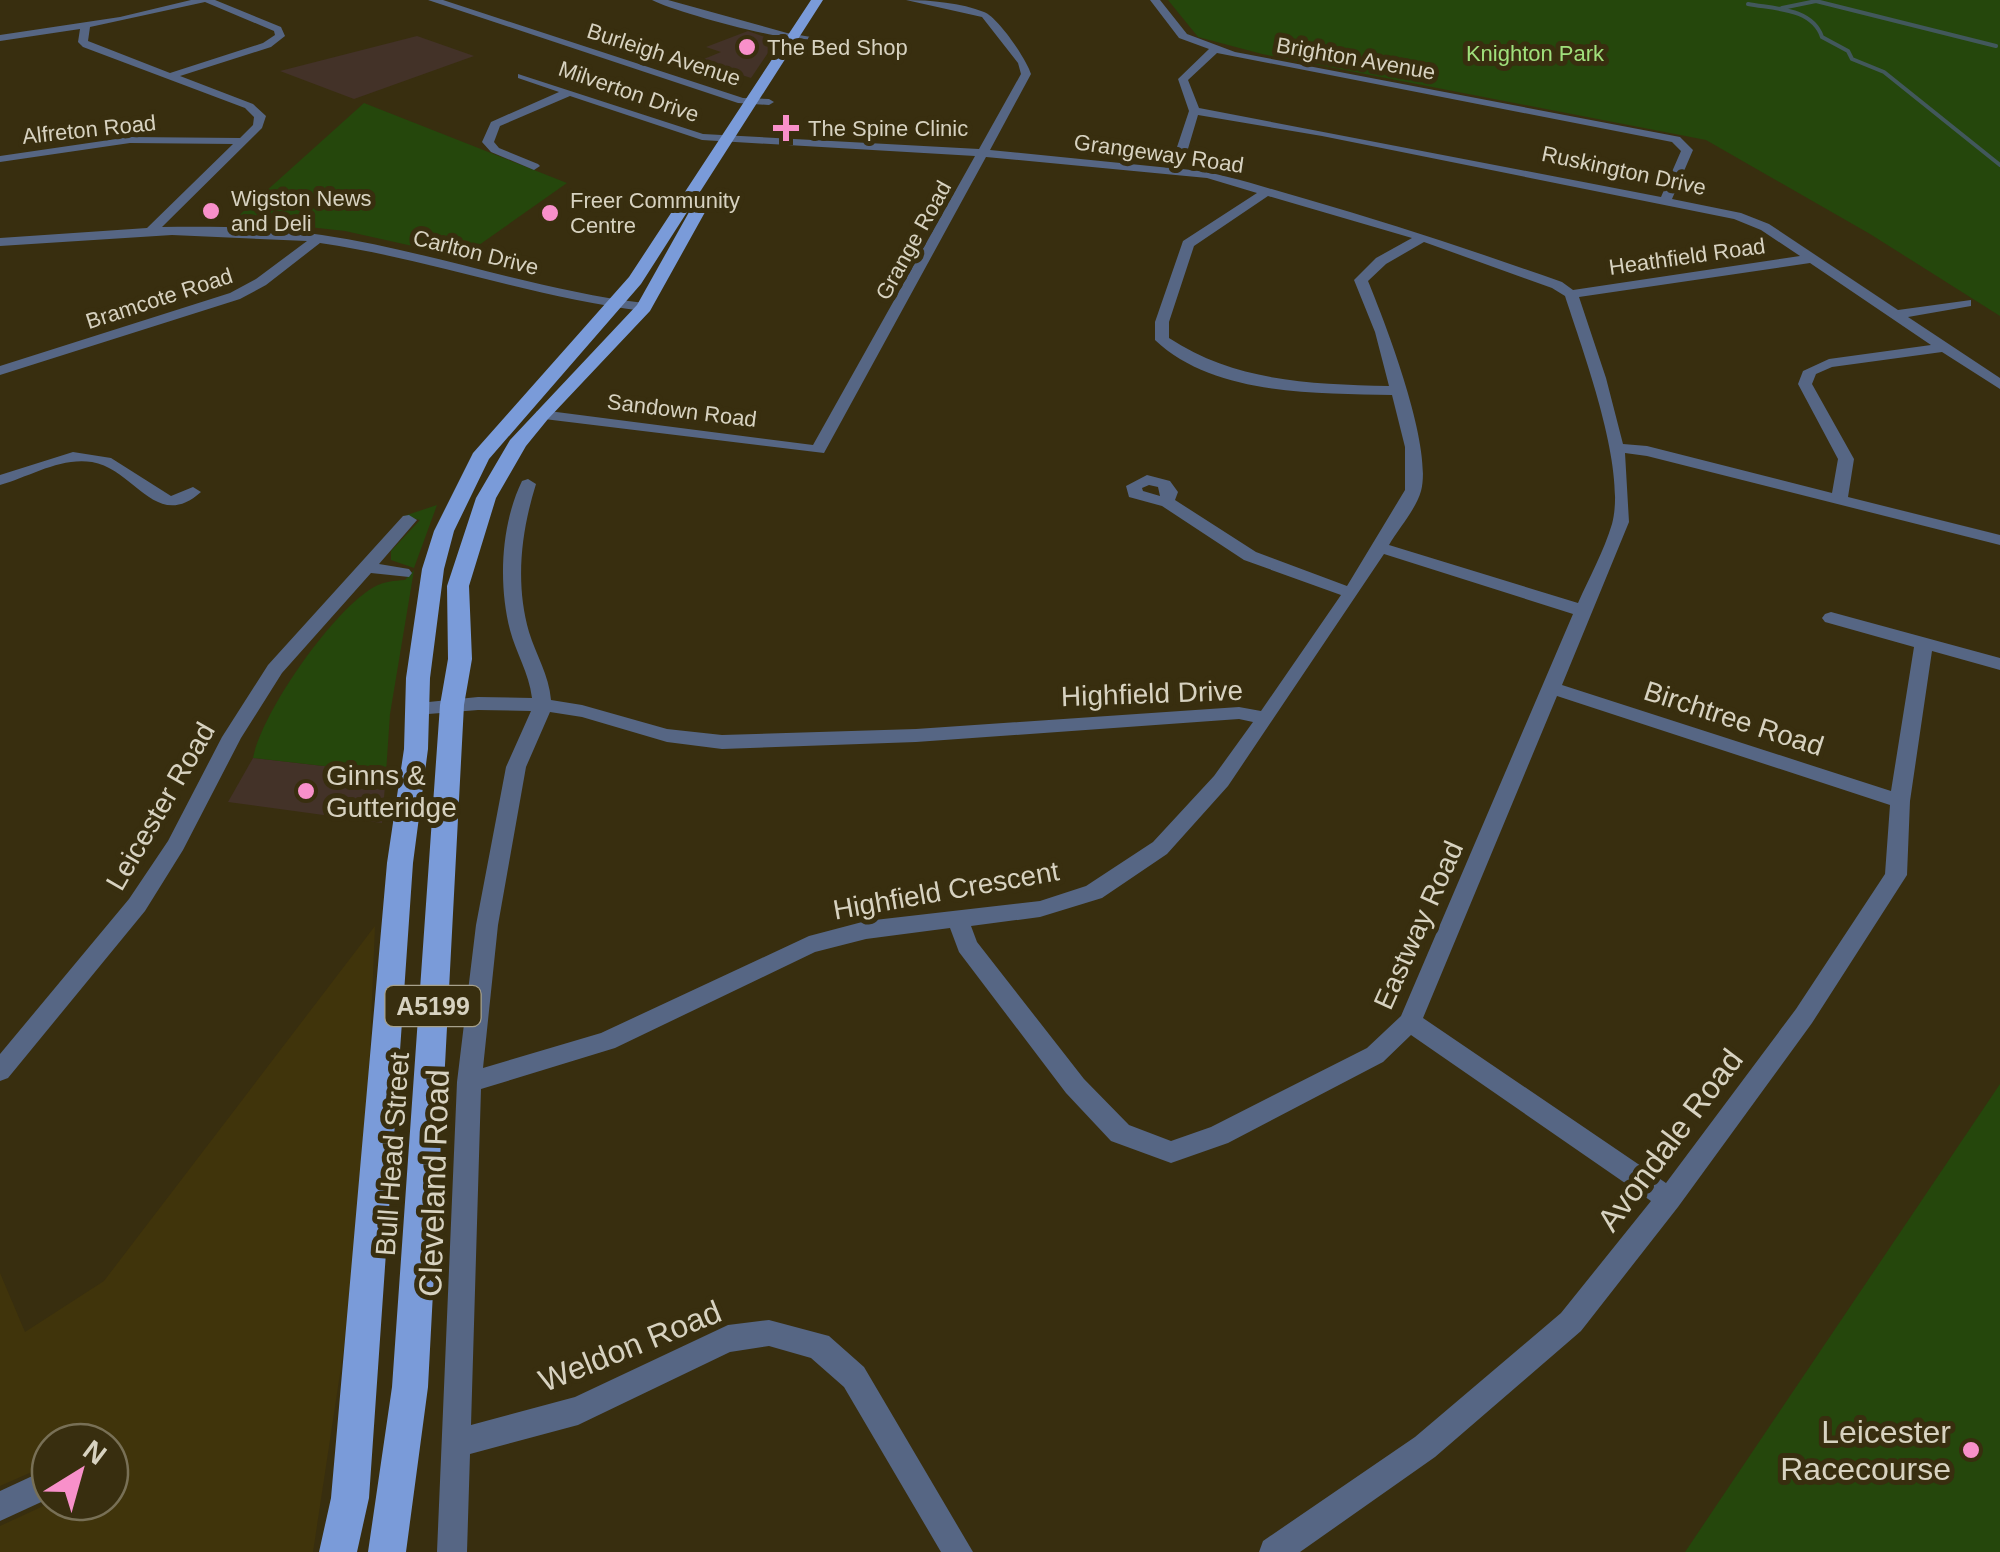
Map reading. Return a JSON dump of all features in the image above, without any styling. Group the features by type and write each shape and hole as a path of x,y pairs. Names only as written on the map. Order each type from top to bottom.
{"main road":[{"name":"A5199","path":"616,304 817,0"},
{"name":"A5199","path":"541,415 644,306 698,210 835,0"},
{"name":"Bull Head Street","path":"338,1552 350,1498 400,863 416,749 416,709 433,569 468,479 505,426 616,304"},
{"name":"Bull Head Street","path":"387,1552 410,1387 452,705 460,659 462,571 486,498 502,468 541,415"}],"street":[{"path":"0,38 85,26 205,0 278,29 280,36 267,44 170,76"},
{"path":"225,6 248,0"},
{"name":"Burleigh Avenue","path":"433,0 749,101 768,102"},
{"path":"657,0 792,37 812,38"},
{"name":"Grange Road","path":"818,450 1024,84 1022,63 984,15 911,0"},
{"name":"Brighton Avenue","path":"1155,0 1182,36 1214,50 1676,139 1687,150 1665,201"},
{"path":"85,26 86,45 256,111 258,126 149,233"},
{"path":"1175,171 1194,112 1183,79 1214,50"},
{"name":"Milverton Drive","path":"522,76 702,137 724,138"},
{"path":"534,166 495,150 488,142 496,124 569,92"},
{"name":"Ruskington Drive","path":"1194,112 1305,129 1737,216 1765,227 2000,385"},
{"name":"Grangeway Road","path":"724,138 985,153 1175,171 1270,190 1422,237 1557,285 1571,294"},
{"name":"Alfreton Road","path":"0,159 130,140 242,141"},
{"path":"1270,190 1188,244 1162,322 1162,340 1176,350 1256,382 1398,391"},
{"name":"Carlton Drive","path":"0,242 149,233 237,232 318,238 616,304 644,306"},
{"name":"Highfield Drive","path":"416,709 452,705 541,706 581,711 678,740 721,742 866,737 1238,712 1266,718 1352,593 1413,490 1413,447 1382,332 1361,280 1380,261 1422,237"},
{"name":"Bramcote Road","path":"0,371 234,296 261,282 318,238"},
{"name":"Heathfield Road","path":"1571,294 1809,259"},
{"name":"Eastway Road","path":"958,921 967,946 1075,1086 1120,1133 1171,1152 1218,1135 1375,1056 1410,1022 1580,610 1621,522 1624,486 1620,448 1571,294"},
{"path":"1894,315 1966,303"},
{"path":"1838,498 1846,459 1805,384 1810,372 1830,363 1944,348"},
{"name":"Sandown Road","path":"541,415 818,450"},
{"path":"1620,448 1648,450 2000,540"},
{"path":"0,480 56,459 102,457 170,503"},
{"path":"528,484 516,518 512,556 518,627 541,678 541,706"},
{"path":"150,512 193,492"},
{"path":"1166,502 1250,556 1352,593"},
{"name":"Leicester Road","path":"0,1071 137,905 176,845 252,701 275,669 409,520"},
{"path":"1380,547 1580,610"},
{"path":"366,568 404,573"},
{"path":"1831,618 2000,664"},
{"name":"Avondale Road","path":"1274,1552 1425,1448 1571,1322 1669,1199 1804,1016 1896,875 1900,800 1924,644"},
{"name":"Birchtree Road","path":"1551,688 1900,800"},
{"name":"Cleveland Road","path":"452,1552 469,1082 487,925 516,766 541,716 541,706"},
{"name":"Highfield Crescent","path":"469,1082 607,1041 809,946 866,930 1040,910 1094,892 1160,848 1221,781 1266,718"},
{"path":"1410,1022 1669,1199"},
{"name":"Weldon Road","path":"458,1443 578,1411 728,1339 769,1333 818,1346 854,1377 958,1552"},
{"path":"0,1506 30,1492"}],"shaded area":[{"path":"748,31 776,41 751,78 699,61 721,52 706,47"},
{"path":"417,36 474,56 354,99 280,71"},
{"path":"253,758 386,773 382,823 228,802"},
{"path":"375,926 363,1222 313,1552 0,1552 0,1526 30,1512 30,1522 130,1522 130,1422 30,1422 30,1473 0,1486 0,1273 25,1332 104,1281"}],"green space":[{"name":"Knighton Park","path":"1168,0 2000,0 2000,316 1870,234 1706,140 1262,54 1198,37"},
{"path":"364,103 567,183 462,257 345,231 235,219"},
{"path":"437,505 414,568 391,560 391,551 420,520 404,516"},
{"path":"414,570 390,714 386,773 253,758 284,690 320,639 357,599 378,585 405,580"},
{"path":"2000,1084 2000,1552 1685,1552"}],"waterway":[{"path":"1782,8 1816,1 1996,46"},
{"path":"1748,4 1810,20 1822,37 1848,51 1852,59 1884,72 2000,165"}],"place":[{"name":"The Bed Shop","path":"747,47"},
{"name":"The Spine Clinic","path":"786,128"},
{"name":"Wigston News and Deli","path":"211,211"},
{"name":"Freer Community Centre","path":"550,213"},
{"name":"Ginns & Gutteridge","path":"306,791"},
{"name":"Leicester Racecourse","path":"1971,1450"}]}
